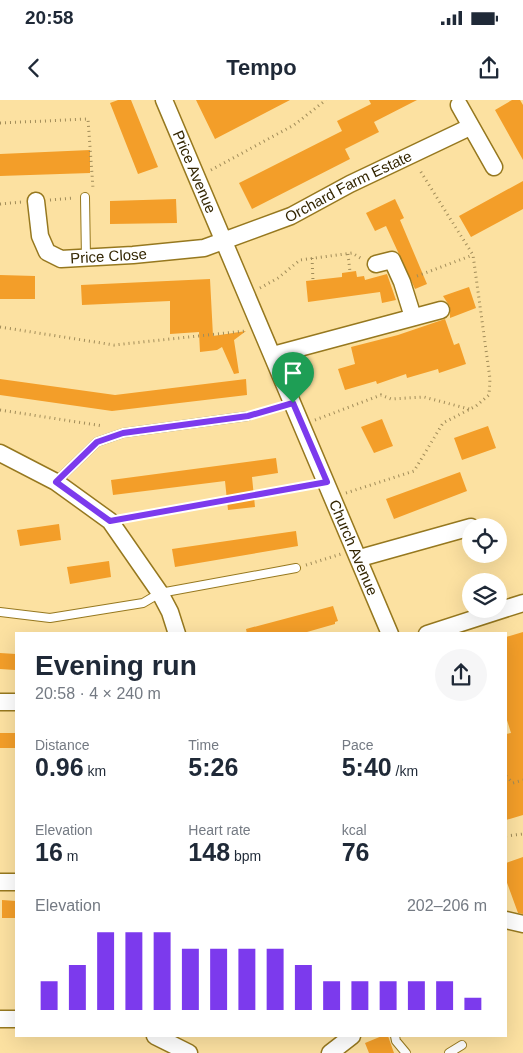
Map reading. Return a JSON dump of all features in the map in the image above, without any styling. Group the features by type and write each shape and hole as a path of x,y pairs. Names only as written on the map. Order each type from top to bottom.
{"street":[{"name":"Price Avenue","path":"165,100 225,241"},
{"path":"459,105 494,167"},
{"name":"Orchard Farm Estate","path":"225,241 291,216 350,184 470,127"},
{"name":"Price Close","path":"36,201 40,236 47,252 61,259 204,248 225,241"},
{"name":"Church Avenue","path":"225,241 389,632"},
{"path":"369,261 392,260 402,282 413,317"},
{"path":"273,355 441,310"},
{"path":"0,453 56,482 110,521 160,593 170,612 176,632"},
{"path":"358,554 462,529"},
{"path":"440,632 455,630 523,603"},
{"path":"0,702 15,702"},
{"path":"0,882 15,882"},
{"path":"507,920 523,924"},
{"path":"0,1019 15,1019"},
{"path":"157,1037 189,1053"},
{"path":"330,1053 351,1037"}],"lane":[{"path":"85,197 86,258"},
{"path":"56,482 97,442 123,433 248,416"},
{"path":"0,612 50,618 143,604 160,593 296,568"},
{"path":"395,1037 396,1041 406,1053"},
{"path":"449,1053 462,1045"}],"path":[{"path":"197,177 250,151 294,125 326,100"},
{"path":"0,122 88,119 94,197 0,204"},
{"path":"334,498 414,471 443,423 470,409 489,395 490,379 473,255 411,156"},
{"path":"258,290 278,278 300,260 352,253 369,261"},
{"path":"348,254 350,272"},
{"path":"402,282 473,255"},
{"path":"312,258 313,280"},
{"path":"0,327 114,346 261,328"},
{"path":"302,425 381,394 391,399 424,397 470,409"},
{"path":"248,416 293,403"},
{"path":"0,410 114,428 123,433"},
{"path":"110,521 327,482"},
{"path":"296,568 358,554"},
{"path":"507,777 513,783 523,780"},
{"path":"507,836 523,834"}],"building":[{"path":"118,100 131,100 158,167 138,174 110,103"},
{"path":"196,100 290,100 215,139"},
{"path":"369,100 417,100 374,122 379,132 345,149 350,159 252,209 239,183 342,131 337,121 371,104"},
{"path":"512,100 520,100 523,105 523,160 495,110"},
{"path":"90,150 90,173 0,176 0,154"},
{"path":"523,181 523,209 471,237 459,216"},
{"path":"176,199 177,223 110,224 110,201"},
{"path":"395,199 404,218 400,220 427,284 415,289 386,226 375,231 366,213"},
{"path":"356,271 357,277 364,276 365,280 387,274 396,300 382,303 380,292 308,302 306,281 342,277 342,273"},
{"path":"0,275 35,276 35,299 0,299"},
{"path":"210,279 213,336 246,331 234,340 239,373 234,374 222,347 217,350 200,352 199,332 170,334 170,301 82,305 81,285"},
{"path":"469,287 476,308 450,318 450,307 443,296"},
{"path":"445,319 454,345 459,343 466,364 439,373 438,369 407,378 406,374 377,384 376,381 345,390 338,369 355,364 351,347 398,335"},
{"path":"0,379 115,395 246,379 247,395 112,411 0,395"},
{"path":"382,419 393,446 374,453 361,427"},
{"path":"488,426 496,448 462,460 454,438"},
{"path":"276,458 278,473 252,477 255,507 228,510 225,481 113,495 111,480"},
{"path":"460,472 467,491 394,519 386,499"},
{"path":"59,524 61,540 20,546 17,530"},
{"path":"296,531 298,546 175,567 172,549"},
{"path":"109,561 111,577 70,584 67,567"},
{"path":"333,606 338,621 335,624 307,632 247,632 246,629"},
{"path":"523,632 523,815 507,820 507,734 511,733 507,720 507,637"},
{"path":"0,653 15,654 15,670 0,669"},
{"path":"0,733 15,733 15,748 0,748"},
{"path":"523,857 523,914 518,913 507,883 507,863"},
{"path":"2,900 15,901 15,918 2,918"},
{"path":"380,1037 388,1037 394,1053 369,1053 365,1043"}],"route":[{"path":"293,403 327,482 308,487 118,518 110,521 56,482 97,442 123,433 248,416 293,403"}]}
